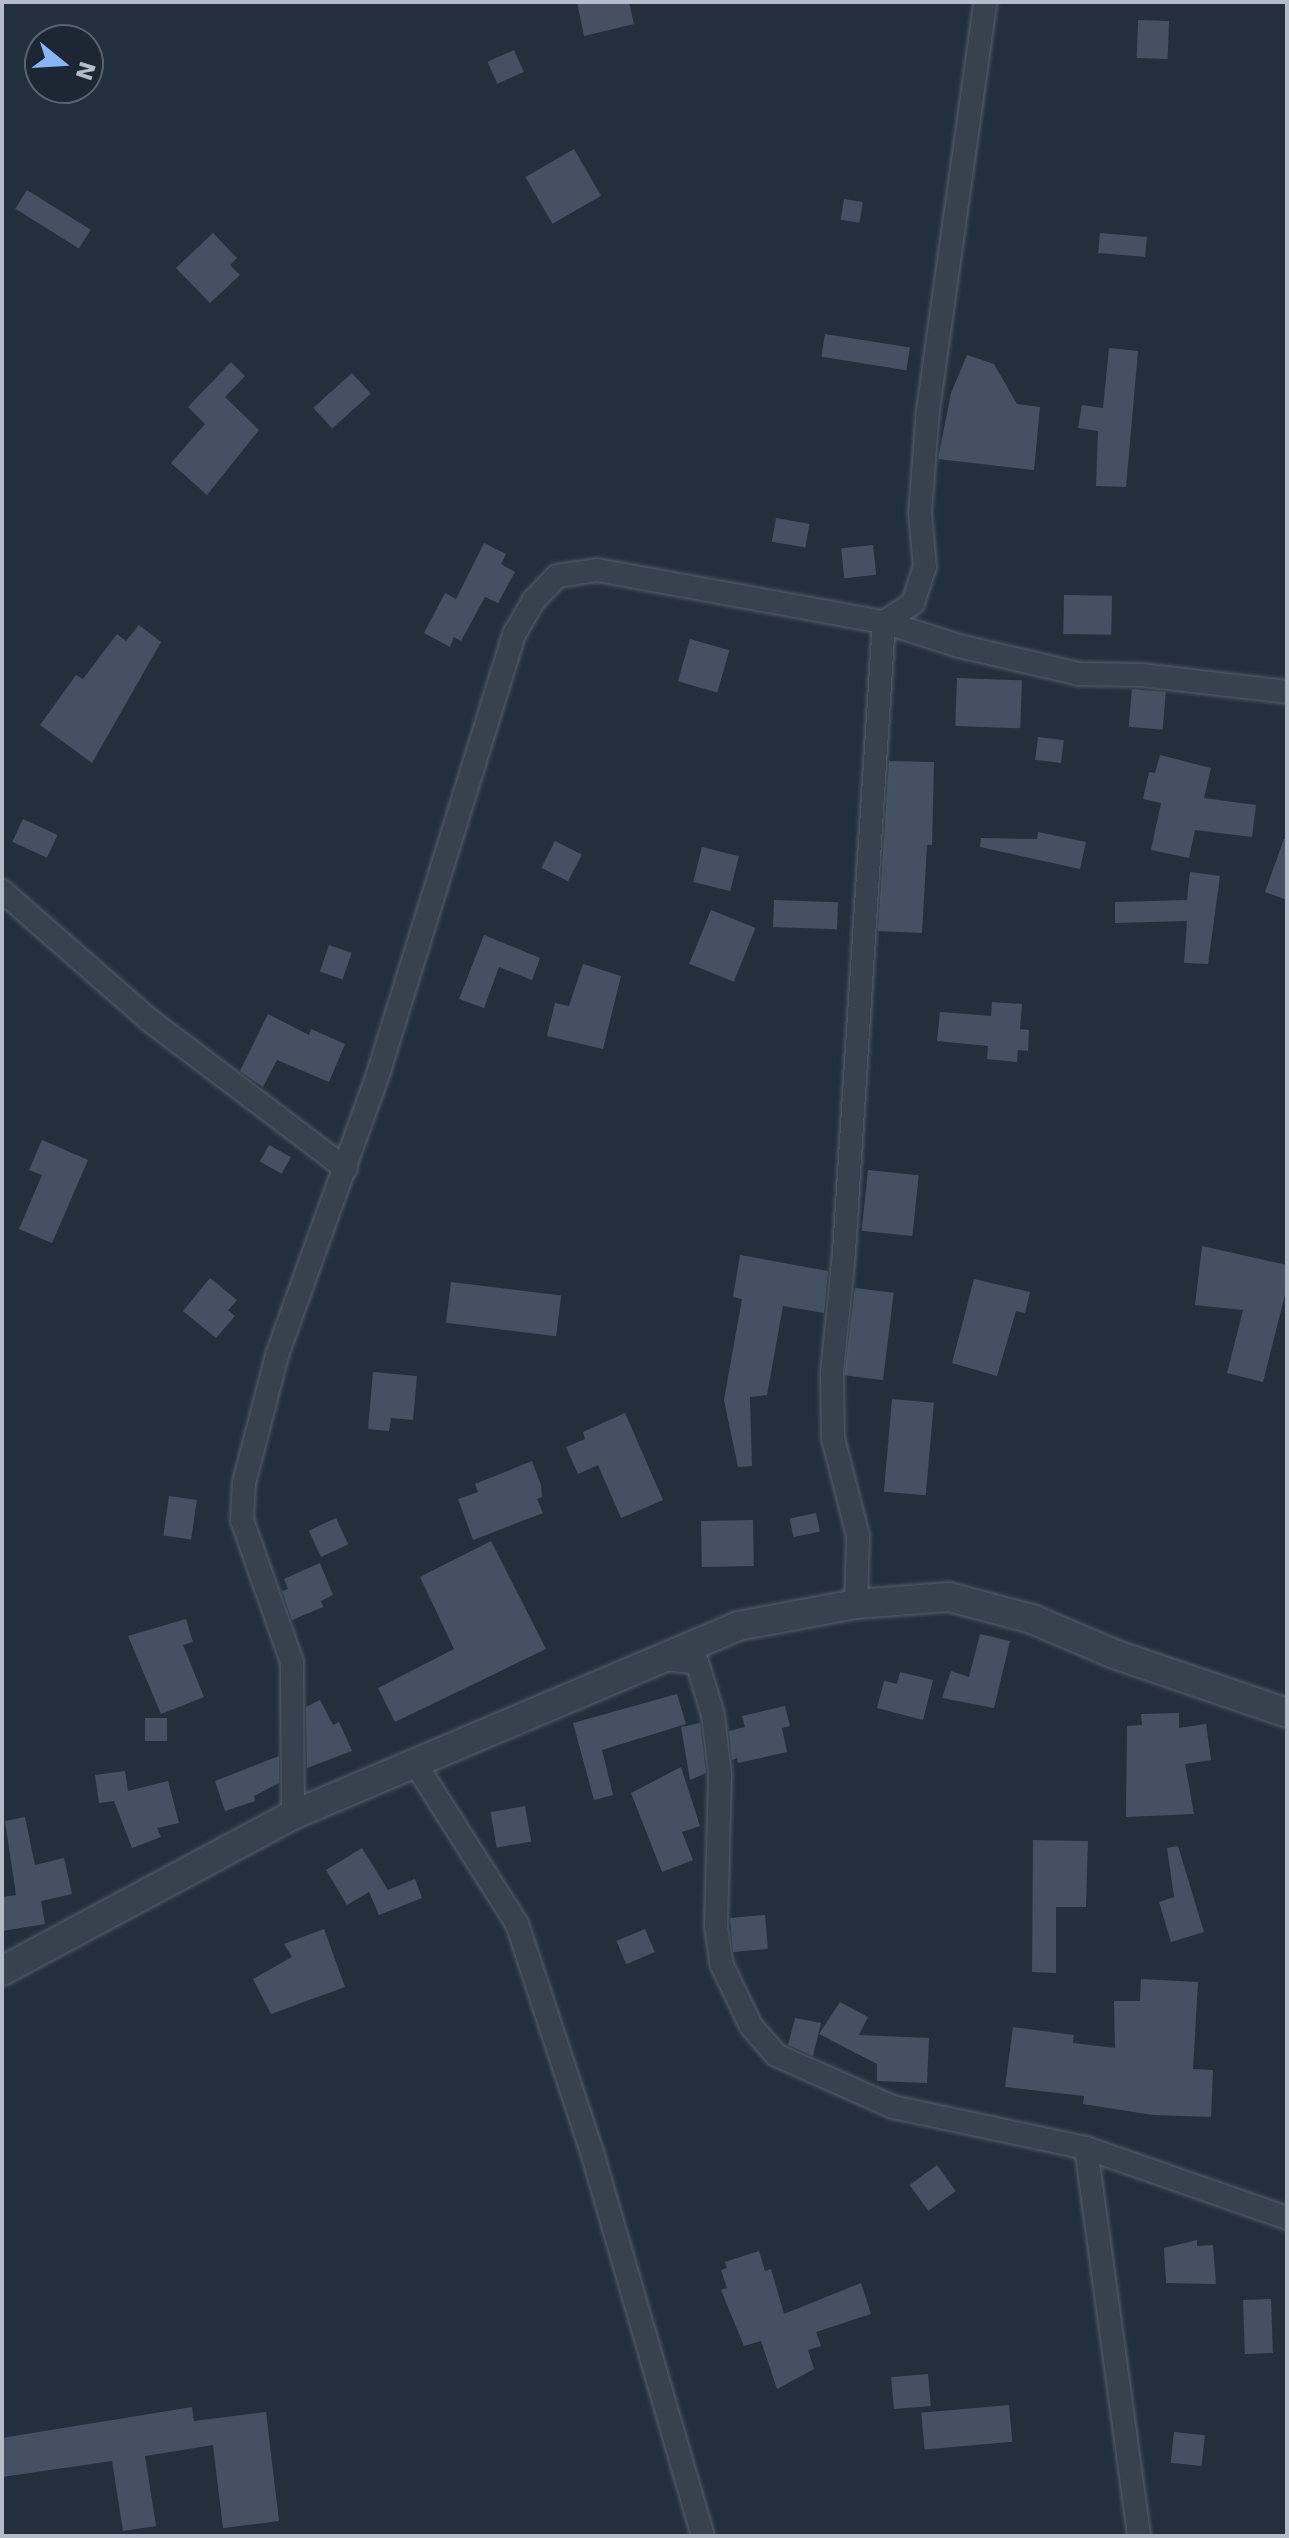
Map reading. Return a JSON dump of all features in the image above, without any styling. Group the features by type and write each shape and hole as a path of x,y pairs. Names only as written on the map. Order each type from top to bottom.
{"street":[{"path":"884,622 913,603 925,567 920,513 928,410 985,2"},
{"path":"293,1815 292,1662 242,1520 244,1483 277,1355 346,1169 515,633 534,600 557,576 597,570 884,622 959,646 1079,674 1141,675 1287,692"},
{"path":"856,1604 858,1536 833,1438 832,1373 844,1252 884,622"},
{"path":"2,891 148,1019 346,1169"},
{"path":"2,1971 293,1815 738,1626 856,1604 949,1597 1032,1619 1114,1654 1287,1713"},
{"path":"655,1659 697,1662 713,1715 720,1774 716,1926 721,1963 751,2026 776,2055 893,2107 964,2118 1086,2148 1287,2218"},
{"path":"415,1763 517,1924 592,2152 703,2536"},
{"path":"1086,2148 1139,2536"}],"building":[{"path":"577,2 629,2 634,24 584,36"},
{"path":"1138,20 1169,21 1168,59 1137,58"},
{"path":"514,50 524,72 497,84 488,62"},
{"path":"574,149 601,196 553,224 526,177"},
{"path":"27,190 91,230 79,248 15,209"},
{"path":"844,199 863,202 859,223 841,220"},
{"path":"213,233 237,258 230,265 240,275 210,303 176,268"},
{"path":"1100,233 1147,237 1145,257 1098,253"},
{"path":"825,334 910,347 906,370 821,357"},
{"path":"1109,348 1138,351 1126,487 1096,486 1098,431 1078,428 1082,405 1103,408"},
{"path":"967,355 994,364 1017,404 1040,407 1034,470 938,459 951,393"},
{"path":"231,362 245,376 225,397 259,430 207,495 171,463 205,424 188,407"},
{"path":"352,373 371,394 332,429 313,408"},
{"path":"776,518 809,524 805,548 772,542"},
{"path":"484,543 506,554 501,564 515,572 498,603 485,597 461,641 454,637 450,647 424,633 445,593 456,599"},
{"path":"873,545 876,575 844,578 841,548"},
{"path":"1064,595 1112,596 1111,635 1063,634"},
{"path":"139,625 161,642 92,763 40,725 76,675 83,679 117,634 126,641"},
{"path":"690,639 729,650 717,693 678,681"},
{"path":"957,678 1022,680 1020,728 955,726"},
{"path":"1132,689 1166,692 1163,730 1129,727"},
{"path":"1038,737 1064,740 1061,763 1035,760"},
{"path":"1160,755 1211,768 1204,798 1256,805 1252,837 1195,830 1189,858 1151,850 1161,803 1143,799 1149,772 1155,773"},
{"path":"889,761 934,762 932,845 927,845 922,933 878,931"},
{"path":"23,819 57,835 47,858 12,842"},
{"path":"1038,832 1086,842 1080,869 980,847 981,838 1037,839"},
{"path":"1284,839 1287,839 1287,900 1265,892"},
{"path":"555,841 582,855 568,881 541,868"},
{"path":"702,847 739,856 730,891 693,882"},
{"path":"1190,872 1220,876 1208,964 1184,963 1187,921 1115,923 1115,902 1187,900"},
{"path":"774,900 838,902 837,929 773,927"},
{"path":"711,910 756,928 734,982 689,964"},
{"path":"484,935 540,958 532,980 499,967 484,1008 459,999"},
{"path":"329,945 352,953 343,979 320,971"},
{"path":"583,964 621,976 603,1049 547,1036 555,1003 569,1006"},
{"path":"992,1002 1022,1004 1020,1029 1029,1030 1028,1051 1018,1050 1017,1062 987,1059 988,1046 937,1041 940,1012 991,1016"},
{"path":"268,1014 309,1035 311,1029 345,1044 329,1082 277,1060 263,1087 240,1071"},
{"path":"42,1140 88,1160 52,1243 19,1229 42,1175 29,1170"},
{"path":"269,1145 291,1157 282,1174 260,1162"},
{"path":"868,1170 919,1175 912,1236 862,1231"},
{"path":"1202,1246 1287,1265 1287,1287 1263,1382 1227,1373 1243,1310 1195,1305"},
{"path":"740,1255 828,1271 824,1313 783,1306 767,1395 750,1397 752,1466 738,1467 724,1400 742,1299 733,1297"},
{"path":"210,1278 237,1300 228,1310 235,1316 216,1338 183,1311"},
{"path":"974,1279 1030,1292 1025,1313 1016,1311 997,1376 952,1363"},
{"path":"451,1282 561,1296 556,1336 446,1323"},
{"path":"855,1288 894,1293 883,1380 844,1375"},
{"path":"373,1372 417,1376 413,1420 391,1418 389,1431 368,1429"},
{"path":"892,1399 934,1403 926,1495 884,1492"},
{"path":"625,1413 663,1500 621,1518 598,1465 578,1474 566,1447 585,1439 583,1432"},
{"path":"532,1461 541,1485 542,1497 537,1499 543,1513 473,1540 458,1499 478,1492 475,1484"},
{"path":"169,1496 197,1500 191,1540 163,1536"},
{"path":"816,1513 820,1532 794,1537 790,1519"},
{"path":"336,1518 348,1544 321,1557 309,1531"},
{"path":"753,1520 754,1566 702,1567 701,1521"},
{"path":"491,1541 546,1649 395,1722 378,1688 454,1649 420,1577"},
{"path":"320,1563 333,1595 321,1601 323,1607 292,1620 282,1591 288,1589 284,1579"},
{"path":"186,1619 193,1642 183,1645 204,1697 161,1714 128,1636"},
{"path":"980,1634 1010,1641 994,1708 942,1698 951,1671 969,1677"},
{"path":"900,1672 933,1680 923,1720 877,1708 884,1681 897,1684"},
{"path":"677,1694 686,1724 602,1750 613,1795 594,1800 573,1723"},
{"path":"320,1700 333,1725 339,1722 352,1751 307,1768 306,1707"},
{"path":"785,1706 790,1726 782,1728 787,1752 738,1763 737,1758 732,1760 729,1731 745,1727 742,1716"},
{"path":"1179,1713 1179,1728 1206,1724 1211,1760 1185,1764 1194,1814 1126,1817 1127,1726 1142,1725 1141,1714"},
{"path":"145,1718 167,1718 167,1741 145,1741"},
{"path":"700,1723 706,1773 690,1780 681,1727"},
{"path":"279,1756 279,1783 254,1796 255,1801 225,1811 215,1781"},
{"path":"681,1767 700,1826 682,1832 693,1860 662,1872 631,1793"},
{"path":"125,1771 128,1791 168,1781 179,1823 157,1828 161,1837 132,1848 114,1801 99,1803 95,1775"},
{"path":"525,1806 531,1841 497,1848 491,1812"},
{"path":"25,1817 35,1865 64,1858 72,1894 41,1901 45,1924 2,1931 2,1897 16,1895 5,1821"},
{"path":"1033,1840 1088,1841 1086,1907 1056,1907 1056,1973 1032,1972"},
{"path":"1178,1846 1204,1932 1171,1942 1159,1902 1174,1897 1167,1848"},
{"path":"362,1848 388,1890 415,1879 422,1898 379,1915 369,1892 347,1905 326,1870"},
{"path":"765,1915 768,1949 733,1952 730,1918"},
{"path":"324,1929 345,1987 271,2014 253,1979 292,1957 284,1944"},
{"path":"645,1929 655,1952 626,1964 616,1941"},
{"path":"1141,1979 1198,1982 1193,2069 1213,2070 1211,2117 1153,2115 1083,2104 1084,2096 1005,2087 1013,2027 1074,2035 1073,2043 1115,2048 1114,2001 1140,2001"},
{"path":"840,2002 868,2017 859,2035 929,2038 927,2083 877,2081 877,2064 819,2034"},
{"path":"795,2018 821,2023 813,2056 788,2045"},
{"path":"937,2165 956,2191 928,2211 909,2185"},
{"path":"1197,2240 1197,2246 1213,2245 1216,2284 1166,2283 1164,2248"},
{"path":"759,2251 765,2271 771,2269 784,2314 861,2283 871,2314 816,2332 821,2346 808,2350 814,2369 777,2389 761,2341 744,2346 721,2290 727,2288 721,2270 727,2268 725,2262"},
{"path":"1271,2299 1273,2353 1245,2354 1243,2300"},
{"path":"928,2374 931,2406 894,2409 891,2377"},
{"path":"1009,2405 1012,2442 925,2450 921,2413"},
{"path":"192,2407 194,2421 266,2412 279,2521 223,2528 213,2445 145,2456 156,2526 123,2531 112,2461 2,2477 2,2438"},
{"path":"1174,2432 1205,2435 1202,2466 1171,2463"}]}
